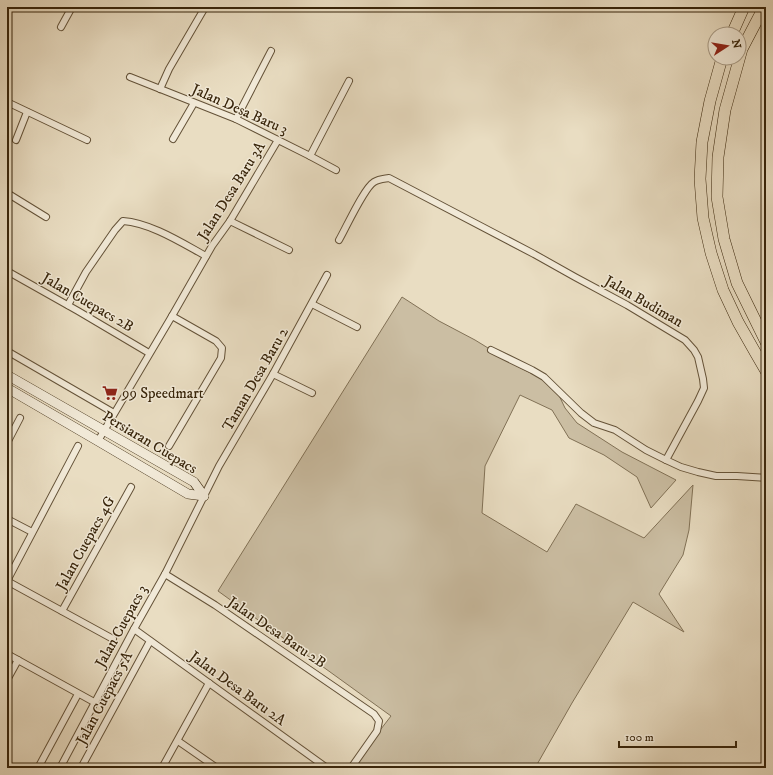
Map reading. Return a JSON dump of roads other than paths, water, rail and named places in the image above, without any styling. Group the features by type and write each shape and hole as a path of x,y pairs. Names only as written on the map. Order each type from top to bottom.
{"highway":[{"path":"736,26 744,7"},
{"path":"764,7 742,49 725,110 718,157 717,197 724,239 737,283 766,342"},
{"path":"720,66 710,101 702,142 700,179 703,218 710,253 723,290 738,322 766,371"}],"street":[{"path":"61,26 72,7"},
{"path":"160,90 169,69 204,9"},
{"path":"236,119 271,51"},
{"name":"Jalan Desa Baru 3","path":"130,77 236,119 336,170"},
{"path":"310,156 349,81"},
{"path":"7,102 87,140"},
{"path":"173,139 194,103"},
{"path":"16,140 28,112"},
{"name":"Jalan Desa Baru 3A","path":"98,441 206,256 230,221 278,140"},
{"name":"Jalan Budiman","path":"339,240 366,189 373,182 380,179 389,178 627,305 685,340 698,357 704,388 666,460"},
{"path":"7,193 46,217"},
{"path":"68,305 86,272 123,221 133,222 165,234 206,256"},
{"path":"230,221 289,250"},
{"name":"Jalan Cuepacs 2B","path":"7,271 150,353"},
{"name":"Taman Desa Baru 2","path":"204,496 219,466 273,374 327,275"},
{"path":"312,304 357,327"},
{"path":"169,446 221,358 222,348 216,342 172,316"},
{"path":"492,350 544,377 581,413 594,423 615,430 635,444 666,460 687,469 716,476 766,478"},
{"path":"7,351 114,413"},
{"path":"273,374 312,393"},
{"name":"Persiaran Cuepacs","path":"7,376 194,482 204,496"},
{"name":"Persiaran Cuepacs","path":"7,388 188,494 204,496"},
{"path":"7,443 20,418"},
{"path":"78,446 7,581 113,639"},
{"name":"Jalan Cuepacs 4G","path":"62,611 131,486"},
{"name":"Jalan Cuepacs 3","path":"60,768 94,702 165,574 204,496"},
{"path":"7,519 32,532"},
{"name":"Jalan Desa Baru 2B","path":"165,574 221,610 374,714 379,722 377,731 351,768"},
{"name":"Jalan Desa Baru 2A","path":"134,629 327,768"},
{"name":"Jalan Cuepacs 5A","path":"81,768 150,641"},
{"path":"7,654 94,702"},
{"path":"7,680 18,660"},
{"path":"162,768 209,683"},
{"path":"38,768 78,694"},
{"path":"178,741 217,768"}],"place":[{"name":"99 Speedmart","path":"110,393"}]}
